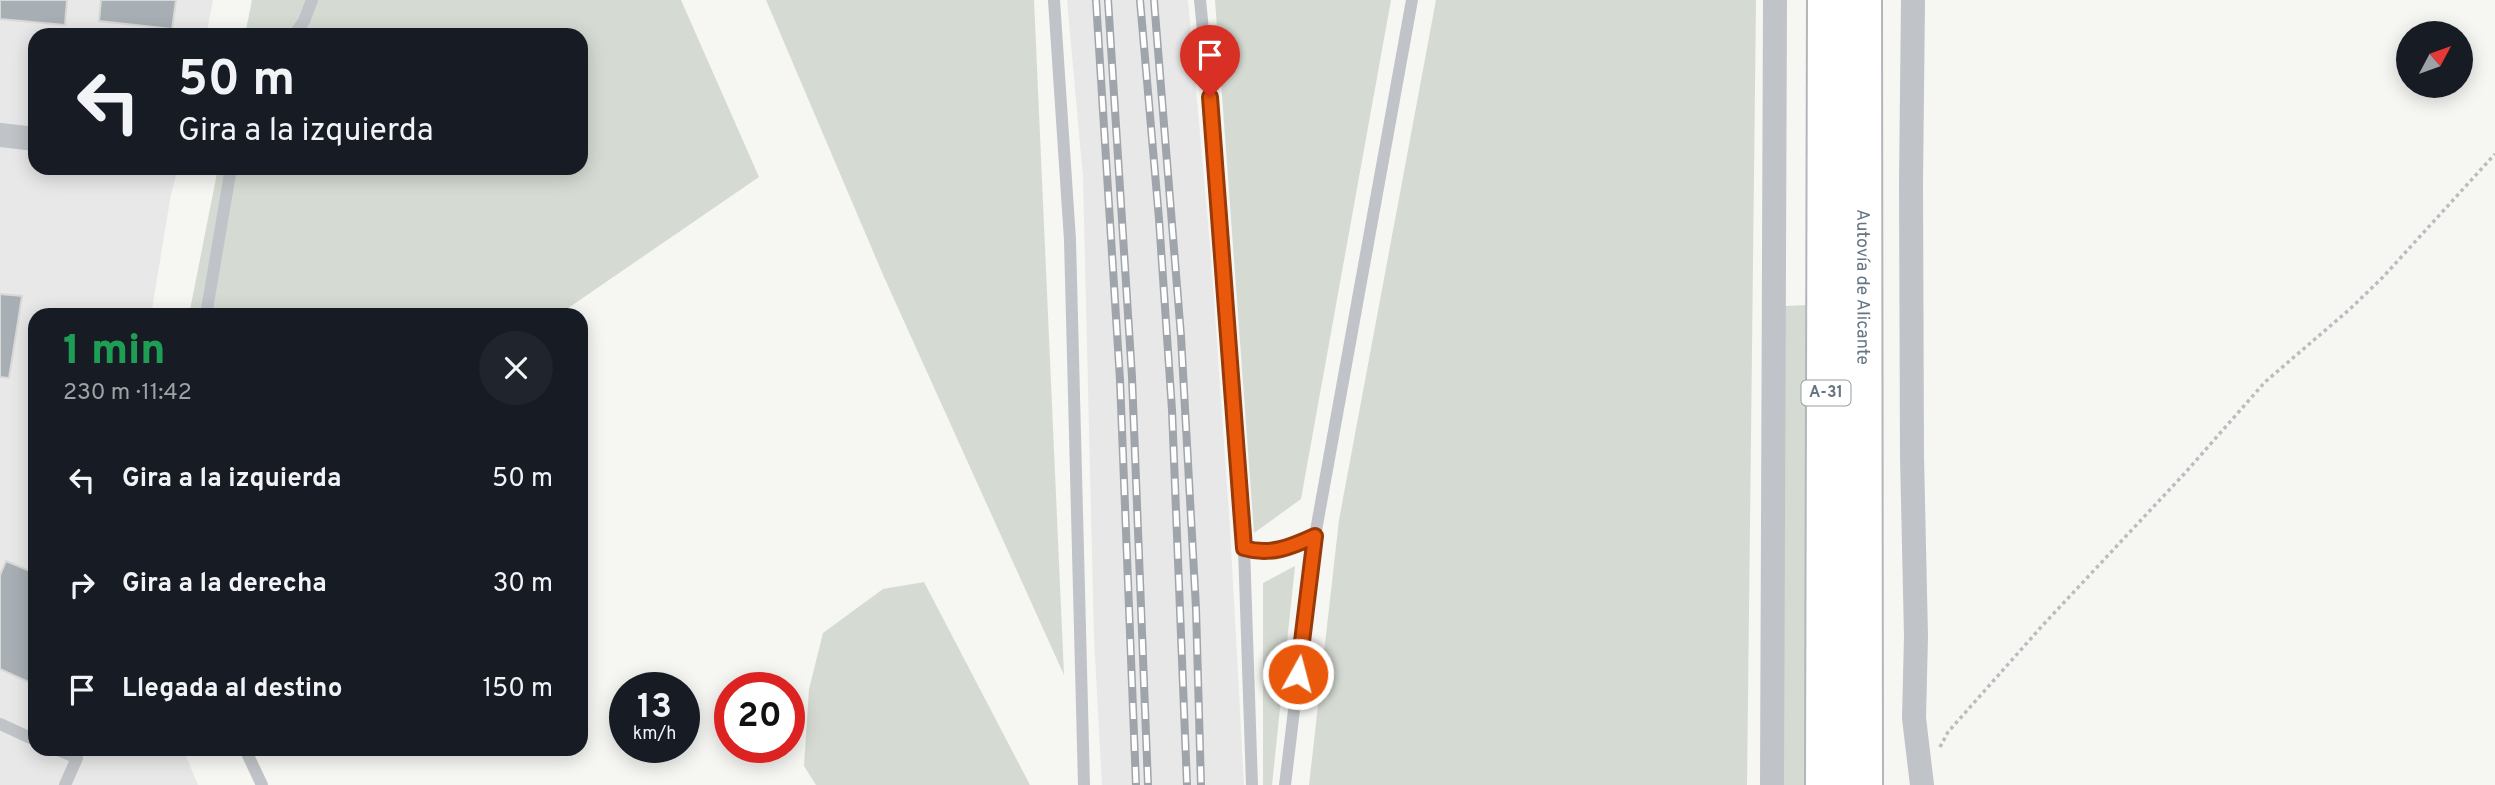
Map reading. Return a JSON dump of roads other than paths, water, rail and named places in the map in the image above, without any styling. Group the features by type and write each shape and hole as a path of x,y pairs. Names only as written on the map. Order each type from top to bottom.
{"highway":[{"name":"Autovía de Alicante","path":"1825,785 1827,0"},
{"name":"Autovía de Alicante","path":"1862,0 1863,785"}],"street":[{"path":"1772,785 1775,0"},
{"path":"1913,0 1911,265 1916,636 1914,718 1922,785"},
{"path":"0,135 28,138"}],"lane":[{"path":"299,28 312,0"},
{"path":"1054,0 1070,240 1084,785"},
{"path":"1200,0 1212,121 1244,548 1252,785"},
{"path":"1285,785 1315,536 1412,0"},
{"path":"207,308 229,175"},
{"path":"1244,548 1258,552 1286,550 1315,536"},
{"path":"0,724 28,737"},
{"path":"65,785 77,758 72,756"},
{"path":"248,756 262,785"}],"railway":[{"path":"1096,0 1120,380 1136,785"},
{"path":"1108,0 1132,377 1148,785"},
{"path":"1140,0 1172,410 1187,785"},
{"path":"1154,0 1181,336 1196,608 1201,785"}]}
